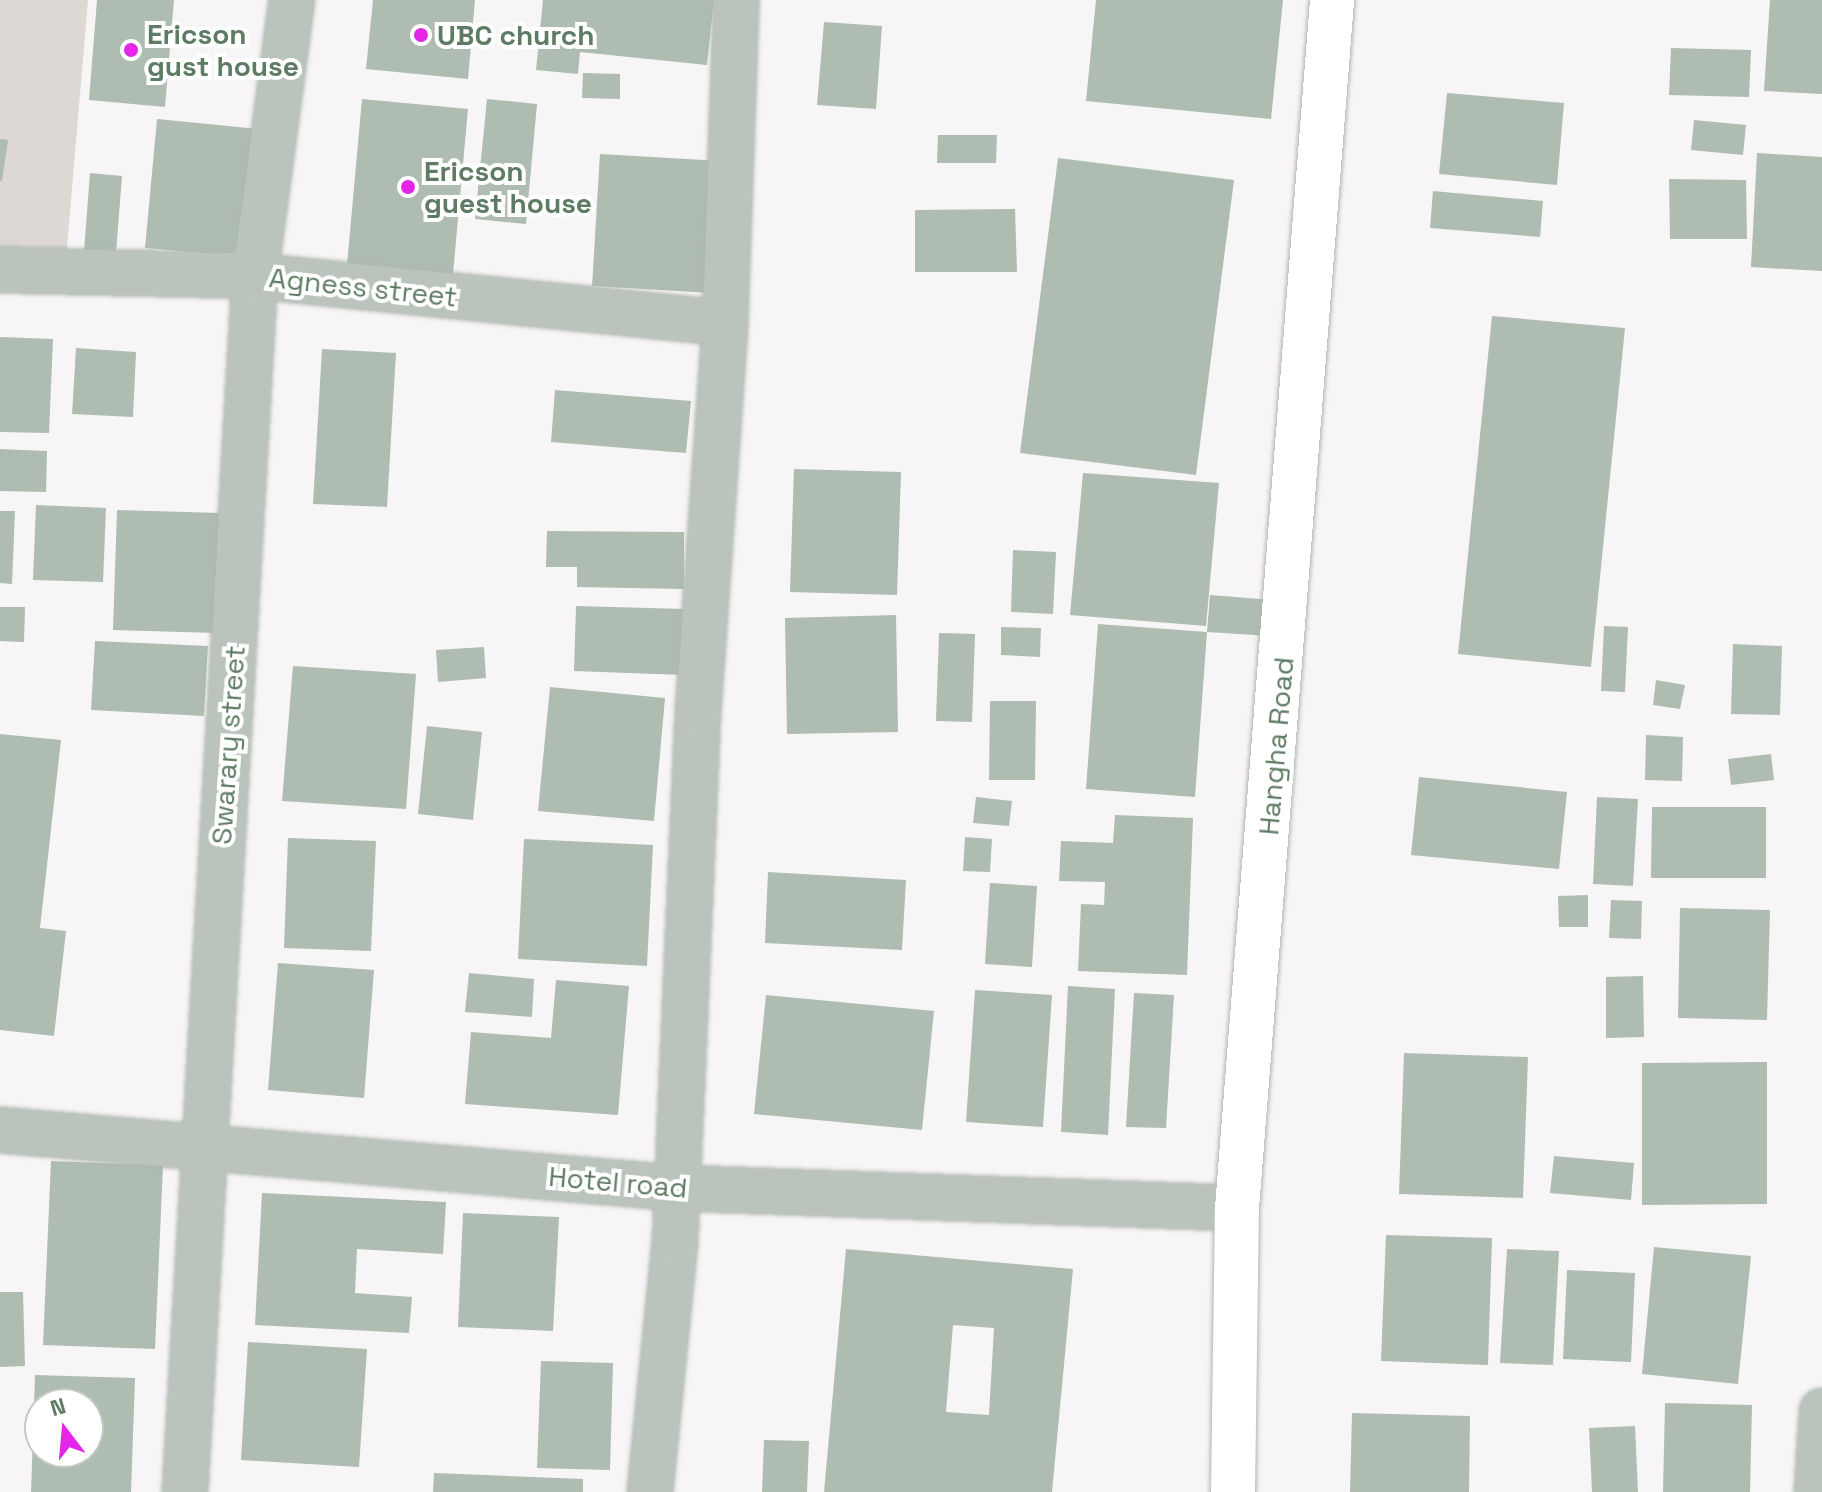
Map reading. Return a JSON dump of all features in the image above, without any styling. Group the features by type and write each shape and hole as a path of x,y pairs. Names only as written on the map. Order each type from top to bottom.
{"highway":[{"name":"Hangha Road","path":"1233,1492 1237,1208 1332,0"}],"street":[{"name":"Swarary street","path":"185,1492 202,1146 255,276 292,0"},
{"path":"650,1492 677,1188 698,712 725,323 736,0"},
{"name":"Agness street","path":"0,270 255,276 725,323"},
{"name":"Hotel road","path":"0,1130 677,1188 1237,1208"},
{"path":"1817,1492 1822,1411"}],"shaded area":[{"path":"0,0 88,0 65,271 0,265"}],"building":[{"name":"Ericson gust house","path":"97,0 174,0 165,107 89,100"},
{"name":"UBC church","path":"373,0 475,0 468,79 366,69"},
{"path":"543,0 714,0 707,65 580,52 578,74 536,70"},
{"path":"1096,0 1283,0 1271,119 1086,101"},
{"path":"1770,0 1822,0 1822,94 1764,91"},
{"path":"824,22 882,26 876,109 817,105"},
{"path":"1671,48 1751,50 1749,97 1669,95"},
{"path":"583,73 620,74 620,99 582,98"},
{"path":"1447,93 1564,103 1557,185 1439,174"},
{"name":"Ericson guest house","path":"362,99 468,109 453,274 347,265"},
{"path":"487,99 537,104 526,224 475,219"},
{"path":"157,119 258,129 245,257 145,248"},
{"path":"1694,120 1746,125 1743,155 1691,150"},
{"path":"938,135 997,135 996,163 937,163"},
{"path":"0,139 8,140 2,181 0,181"},
{"path":"1757,153 1822,157 1822,271 1751,267"},
{"path":"600,154 721,161 712,293 592,286"},
{"path":"1058,158 1234,180 1196,475 1020,453"},
{"path":"90,173 122,176 115,266 83,264"},
{"path":"1669,179 1746,180 1747,239 1670,239"},
{"path":"1433,191 1543,201 1540,237 1430,228"},
{"path":"1015,209 1017,272 915,272 915,210"},
{"path":"1492,316 1625,328 1591,667 1458,654"},
{"path":"0,337 53,339 49,433 0,432"},
{"path":"76,348 136,352 133,417 72,414"},
{"path":"322,349 396,353 387,507 313,504"},
{"path":"555,390 691,401 686,453 551,442"},
{"path":"0,449 47,451 46,492 0,491"},
{"path":"794,469 901,472 897,595 790,592"},
{"path":"1083,473 1219,483 1206,626 1070,615"},
{"path":"36,505 106,508 103,582 33,580"},
{"path":"117,510 220,513 216,633 113,630"},
{"path":"0,511 15,511 12,584 0,583"},
{"path":"547,531 684,532 684,589 577,587 577,567 546,567"},
{"path":"1013,550 1056,552 1053,614 1011,612"},
{"path":"1210,595 1273,600 1270,636 1207,632"},
{"path":"576,606 685,609 683,675 574,671"},
{"path":"0,607 25,607 24,642 0,641"},
{"path":"896,615 898,732 787,734 785,618"},
{"path":"1098,624 1207,632 1195,797 1086,789"},
{"path":"1604,626 1628,627 1625,692 1601,691"},
{"path":"1001,627 1041,628 1040,657 1001,655"},
{"path":"939,633 975,634 972,722 936,721"},
{"path":"95,641 208,646 204,716 91,710"},
{"path":"1733,644 1782,646 1780,715 1731,714"},
{"path":"484,647 486,678 438,682 436,650"},
{"path":"293,666 416,674 406,809 282,801"},
{"path":"1656,680 1685,685 1680,709 1653,705"},
{"path":"550,687 665,698 654,821 538,811"},
{"path":"990,701 1036,701 1035,780 989,780"},
{"path":"427,726 482,732 473,820 418,814"},
{"path":"0,734 61,740 40,928 66,931 54,1036 0,1030"},
{"path":"1646,735 1683,737 1682,781 1645,780"},
{"path":"1771,754 1774,780 1731,785 1728,759"},
{"path":"1419,777 1567,792 1559,869 1411,855"},
{"path":"976,797 1012,801 1009,826 973,823"},
{"path":"1597,797 1638,799 1633,886 1593,884"},
{"path":"1652,807 1766,807 1766,878 1651,878"},
{"path":"1115,815 1193,818 1187,975 1078,971 1081,904 1104,905 1105,882 1059,881 1061,841 1113,843"},
{"path":"965,837 992,839 990,872 963,871"},
{"path":"288,838 376,841 371,951 284,948"},
{"path":"524,839 653,845 647,966 518,959"},
{"path":"768,872 906,880 902,950 765,943"},
{"path":"990,883 1037,886 1032,967 985,964"},
{"path":"1588,895 1588,927 1559,927 1558,896"},
{"path":"1611,900 1642,901 1641,939 1609,938"},
{"path":"1680,908 1770,910 1767,1020 1678,1018"},
{"path":"278,963 374,970 364,1098 268,1090"},
{"path":"469,973 534,979 532,1017 465,1012"},
{"path":"1643,976 1644,1037 1606,1038 1606,977"},
{"path":"556,980 629,986 618,1115 465,1104 471,1032 551,1038"},
{"path":"1068,986 1115,989 1108,1135 1061,1132"},
{"path":"975,990 1052,995 1043,1127 966,1122"},
{"path":"1134,993 1174,995 1166,1128 1126,1127"},
{"path":"766,995 934,1011 922,1130 754,1114"},
{"path":"1404,1053 1528,1057 1523,1198 1399,1194"},
{"path":"1767,1062 1767,1204 1642,1205 1642,1063"},
{"path":"1554,1156 1634,1163 1631,1200 1550,1193"},
{"path":"51,1161 163,1165 155,1349 43,1345"},
{"path":"262,1193 446,1202 443,1254 357,1249 355,1293 412,1297 409,1333 255,1325"},
{"path":"463,1213 559,1217 553,1331 458,1327"},
{"path":"1386,1235 1492,1238 1488,1365 1381,1361"},
{"path":"1654,1247 1751,1256 1738,1384 1642,1374"},
{"path":"846,1249 1073,1269 1052,1492 824,1492","holes":["953,1325 994,1328 989,1415 946,1412"]},
{"path":"1507,1249 1559,1251 1553,1365 1500,1363"},
{"path":"1567,1270 1635,1273 1631,1362 1563,1359"},
{"path":"0,1292 23,1292 25,1366 0,1367"},
{"path":"248,1342 367,1349 359,1467 241,1460"},
{"path":"541,1361 613,1363 610,1470 537,1468"},
{"path":"35,1375 135,1378 131,1492 31,1492 32,1468 104,1468 104,1388 35,1388"},
{"path":"1665,1403 1752,1405 1750,1492 1663,1492"},
{"path":"1352,1413 1470,1416 1469,1492 1350,1492"},
{"path":"1635,1426 1638,1492 1592,1492 1589,1428"},
{"path":"764,1440 809,1441 807,1492 762,1492"},
{"path":"434,1473 583,1479 583,1492 433,1492"}],"place":[{"name":"UBC church","path":"421,35"},
{"name":"Ericson gust house","path":"131,50"},
{"name":"Ericson guest house","path":"408,187"}]}
